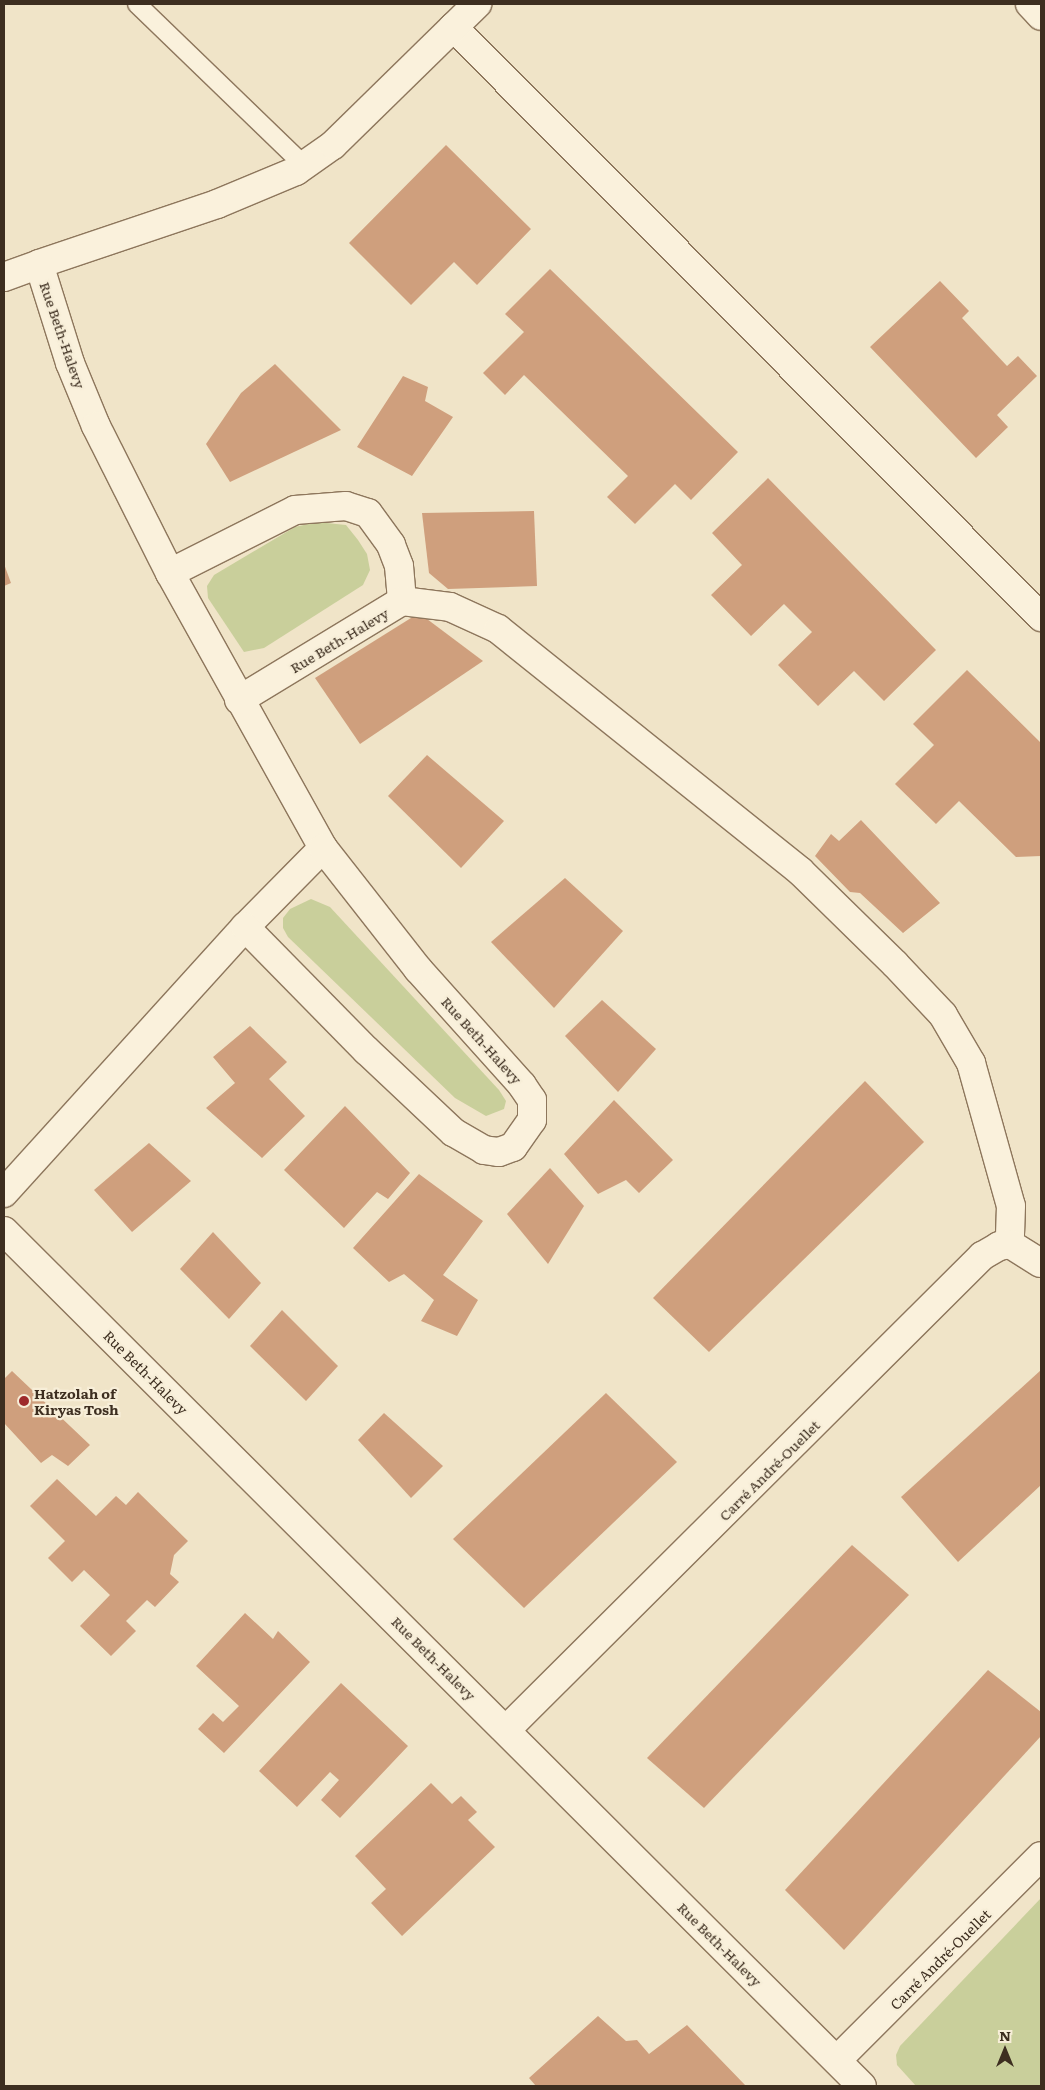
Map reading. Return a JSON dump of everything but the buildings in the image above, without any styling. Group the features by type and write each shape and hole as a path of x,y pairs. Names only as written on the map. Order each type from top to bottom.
{"street":[{"path":"39,264 217,204 265,186 304,166 333,145 476,4"},
{"path":"1030,4 1041,16"},
{"path":"453,27 1041,617"},
{"name":"Rue Beth-Halevy","path":"4,277 39,264 70,363 96,426 170,573 323,848 418,969 522,1085 532,1100 532,1120 513,1147 499,1152 484,1150 453,1132 366,1050 245,926"},
{"name":"Rue Beth-Halevy","path":"170,573 295,510 346,506 368,513 391,545 399,566 402,601 240,700"},
{"path":"402,601 450,607 498,629 800,871 895,964 943,1015 971,1063 1011,1206 1010,1244 1041,1263"},
{"path":"4,1193 245,926 323,848"},
{"name":"Rue Beth-Halevy","path":"4,1231 862,2086"},
{"name":"Carré André-Ouellet","path":"506,1730 982,1256 999,1246 1010,1244"},
{"name":"Carré André-Ouellet","path":"837,2060 1041,1856"}],"lane":[{"path":"137,4 304,166"}],"green space":[{"path":"317,522 346,525 358,540 367,554 370,570 363,585 264,648 244,652 208,598 207,586 214,575 295,527"},
{"path":"311,899 330,907 499,1090 506,1101 504,1109 486,1116 455,1098 288,937 283,928 283,918 290,909"},
{"path":"1041,1898 1041,2086 916,2086 897,2065 896,2055 900,2046"}],"place":[{"name":"Hatzolah of Kiryas Tosh","path":"24,1401"}]}
